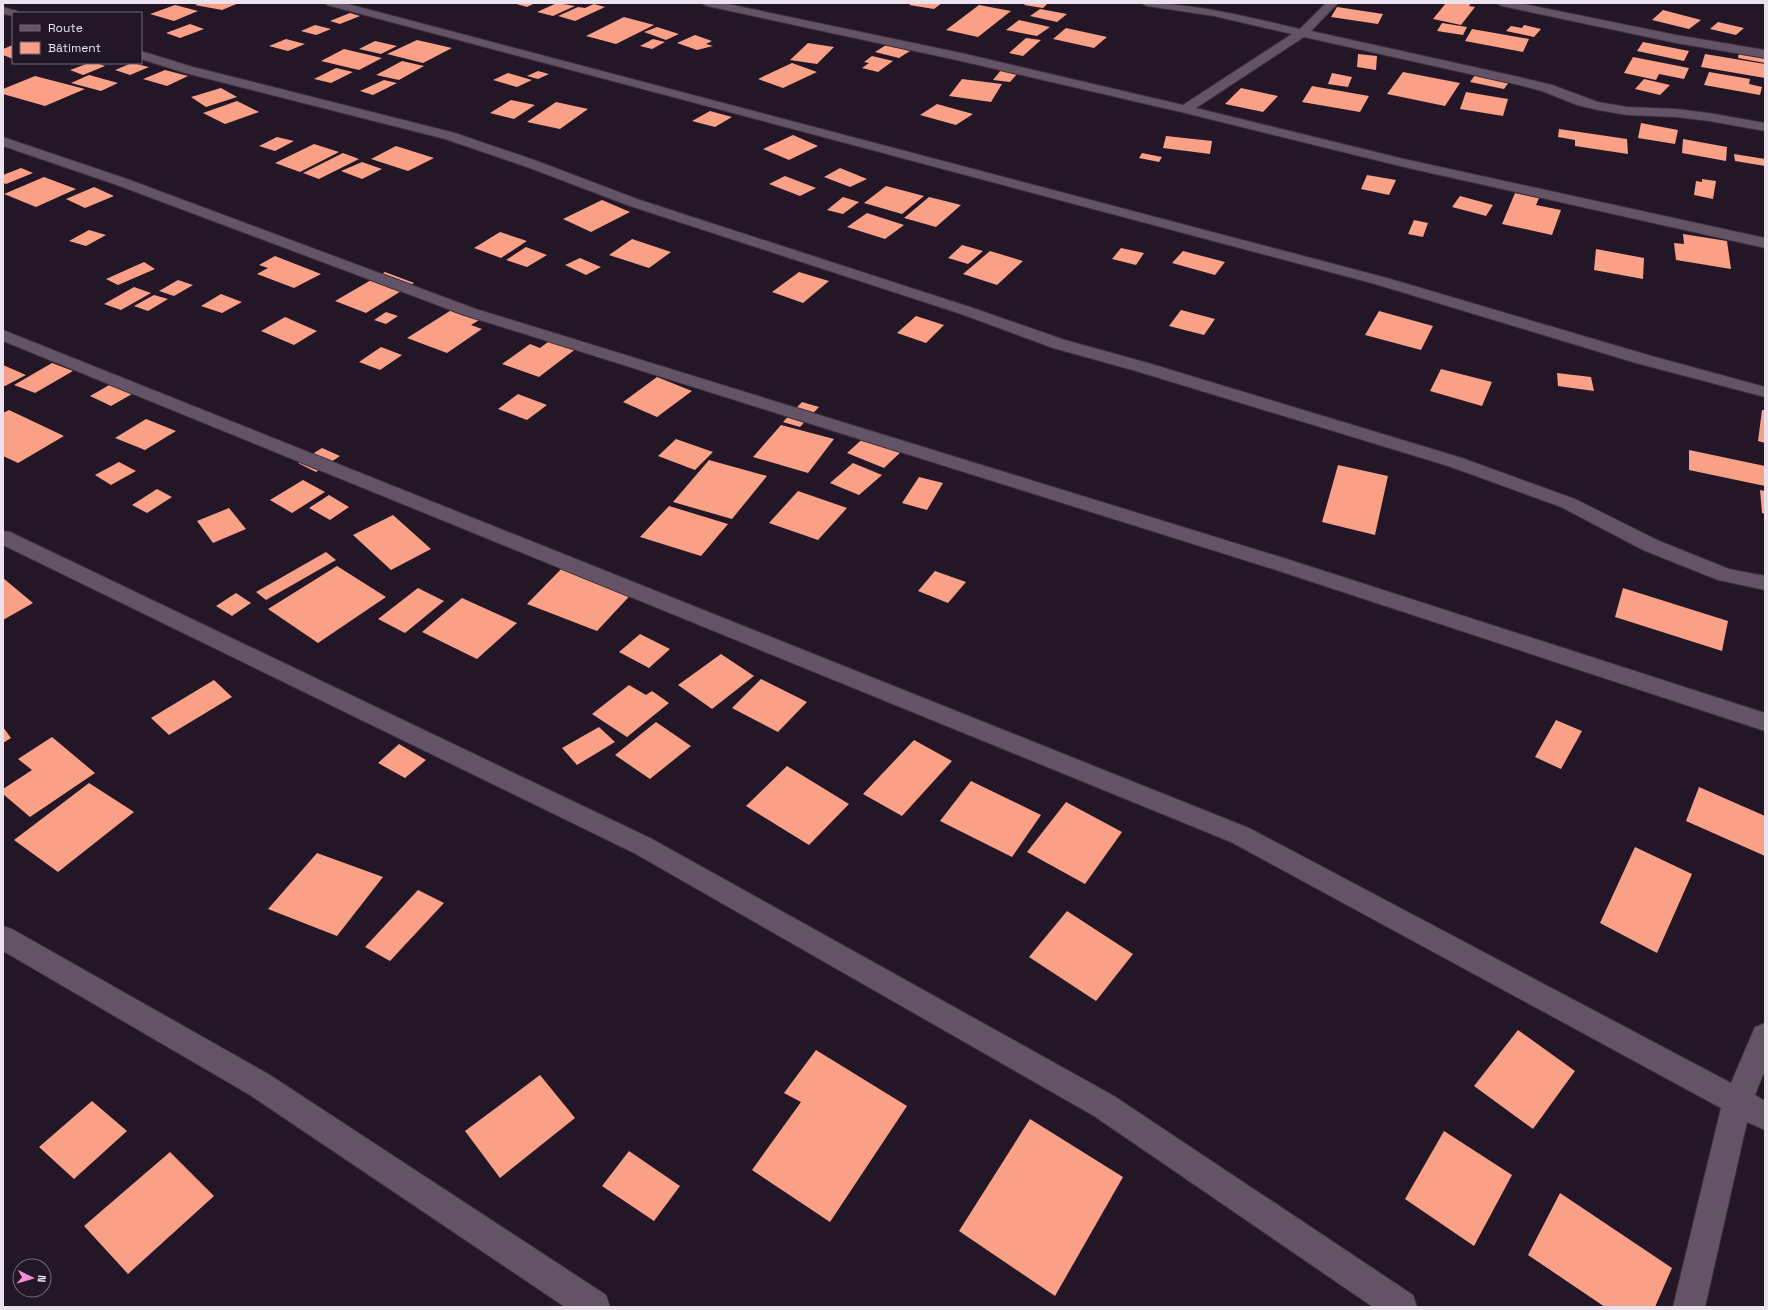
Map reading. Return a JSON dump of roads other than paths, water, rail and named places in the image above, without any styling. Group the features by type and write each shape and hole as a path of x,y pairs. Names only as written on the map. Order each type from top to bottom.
{"street":[{"path":"331,3 1373,279 1642,359 1765,392"},
{"path":"707,3 961,56 1404,163 1765,243"},
{"path":"1147,3 1214,13 1519,81 1547,88 1582,102 1598,106 1628,111 1676,113 1709,117 1765,127"},
{"path":"1185,109 1302,32 1332,3"},
{"path":"1502,3 1676,39 1765,54"},
{"path":"142,55 189,70 450,136 532,164 632,202 967,311 1059,344 1142,367 1455,462 1568,504 1650,544 1725,575 1765,583"},
{"path":"3,141 122,182 470,312 1283,565 1765,722"},
{"path":"3,335 1240,835 1738,1103 1765,1116"},
{"path":"3,537 643,846 1104,1106 1401,1307"},
{"path":"3,937 260,1085 594,1307"},
{"path":"1689,1307 1738,1103 1765,1036"}]}
